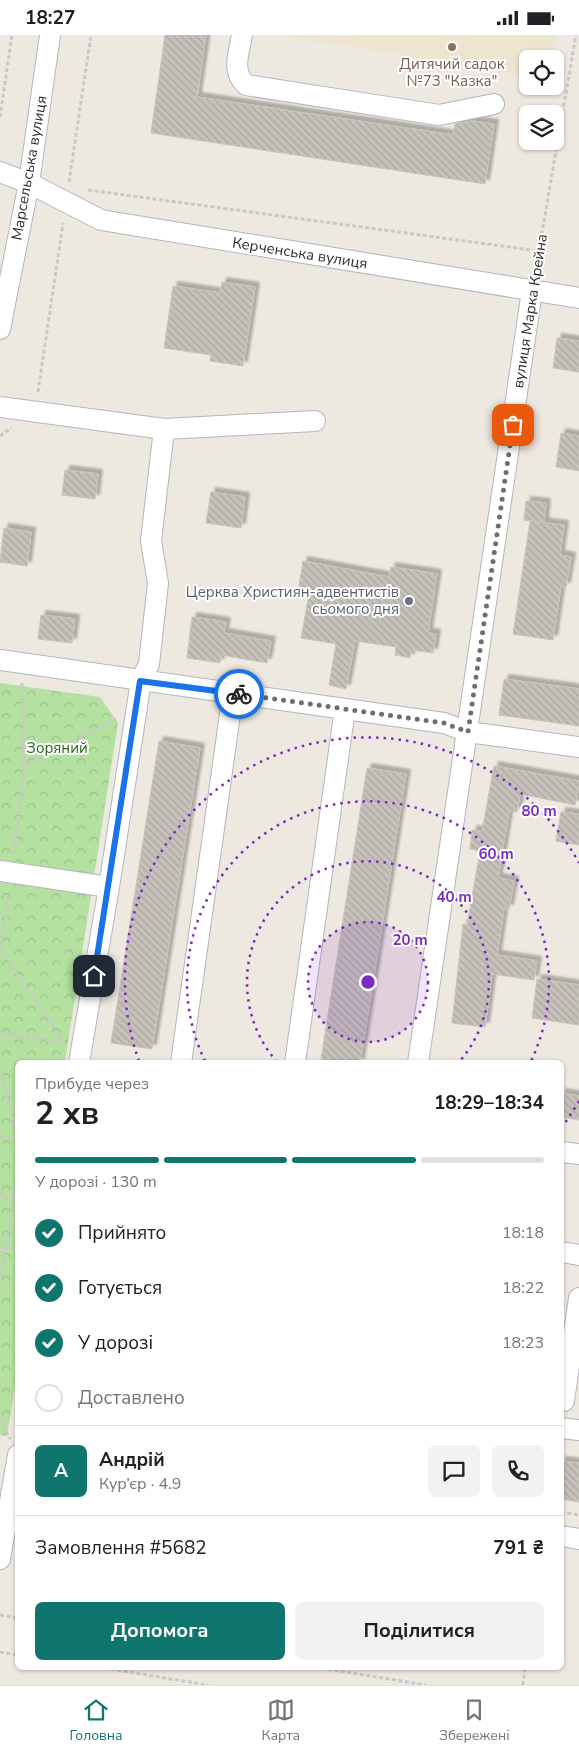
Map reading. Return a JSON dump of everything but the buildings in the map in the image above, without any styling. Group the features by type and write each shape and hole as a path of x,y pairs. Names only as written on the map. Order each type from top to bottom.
{"street":[{"name":"Марсельська вулиця","path":"0,329 29,183 50,35"},
{"path":"242,35 236,67 239,78 246,85 439,115 494,104"},
{"name":"Керченська вулиця","path":"0,172 29,183 101,221 579,298"},
{"name":"вулиця Марка Крейна","path":"418,1060 532,291"},
{"path":"0,407 164,429 315,421"},
{"path":"78,1055 109,887 140,681 149,664 158,583 151,541 164,429"},
{"path":"0,660 444,723 468,732 579,747"},
{"path":"182,1060 234,693"},
{"path":"295,1060 345,709"},
{"path":"6,872 109,887"},
{"path":"564,1152 579,1154"},
{"path":"564,1252 579,1255"},
{"path":"564,1401 579,1297"},
{"path":"564,1428 579,1430"},
{"path":"0,1450 15,1453"},
{"path":"0,1559 15,1472"},
{"path":"564,1536 579,1539"}],"path":[{"path":"0,117 12,35"},
{"path":"69,187 91,35"},
{"name":"вулиця Марка Крейна","path":"532,291 576,35"},
{"path":"21,664 24,767 6,872 1,950 78,1055"},
{"path":"24,767 116,719 121,711"},
{"path":"0,1033 78,1055"},
{"path":"0,1069 15,1127"},
{"path":"0,1136 15,1138"},
{"path":"0,1283 15,1191"},
{"path":"0,1193 13,1203"},
{"path":"0,1247 15,1248"},
{"path":"564,1512 579,1515"},
{"path":"0,1615 15,1618"},
{"path":"0,1652 15,1654"},
{"path":"116,1670 208,1685"},
{"path":"334,1670 426,1685"},
{"path":"523,1685 525,1670"}],"shaded area":[{"name":"Дитячий садок №73 \"Казка\"","path":"278,35 555,35 552,50 519,50 519,75"}],"green space":[{"name":"Зоряний","path":"0,683 100,697 118,723 65,1060 15,1060 15,1386 7,1436 0,1435"}],"way so far":[{"path":"239,694 444,723 468,732 513,425"}],"place":[{"name":"Дитячий садок №73 \"Казка\"","path":"452,47"},
{"name":"Церква Християн-адвентистів сьомого дня","path":"409,601"}],"route":[{"path":"94,976 140,681 239,694"}]}
